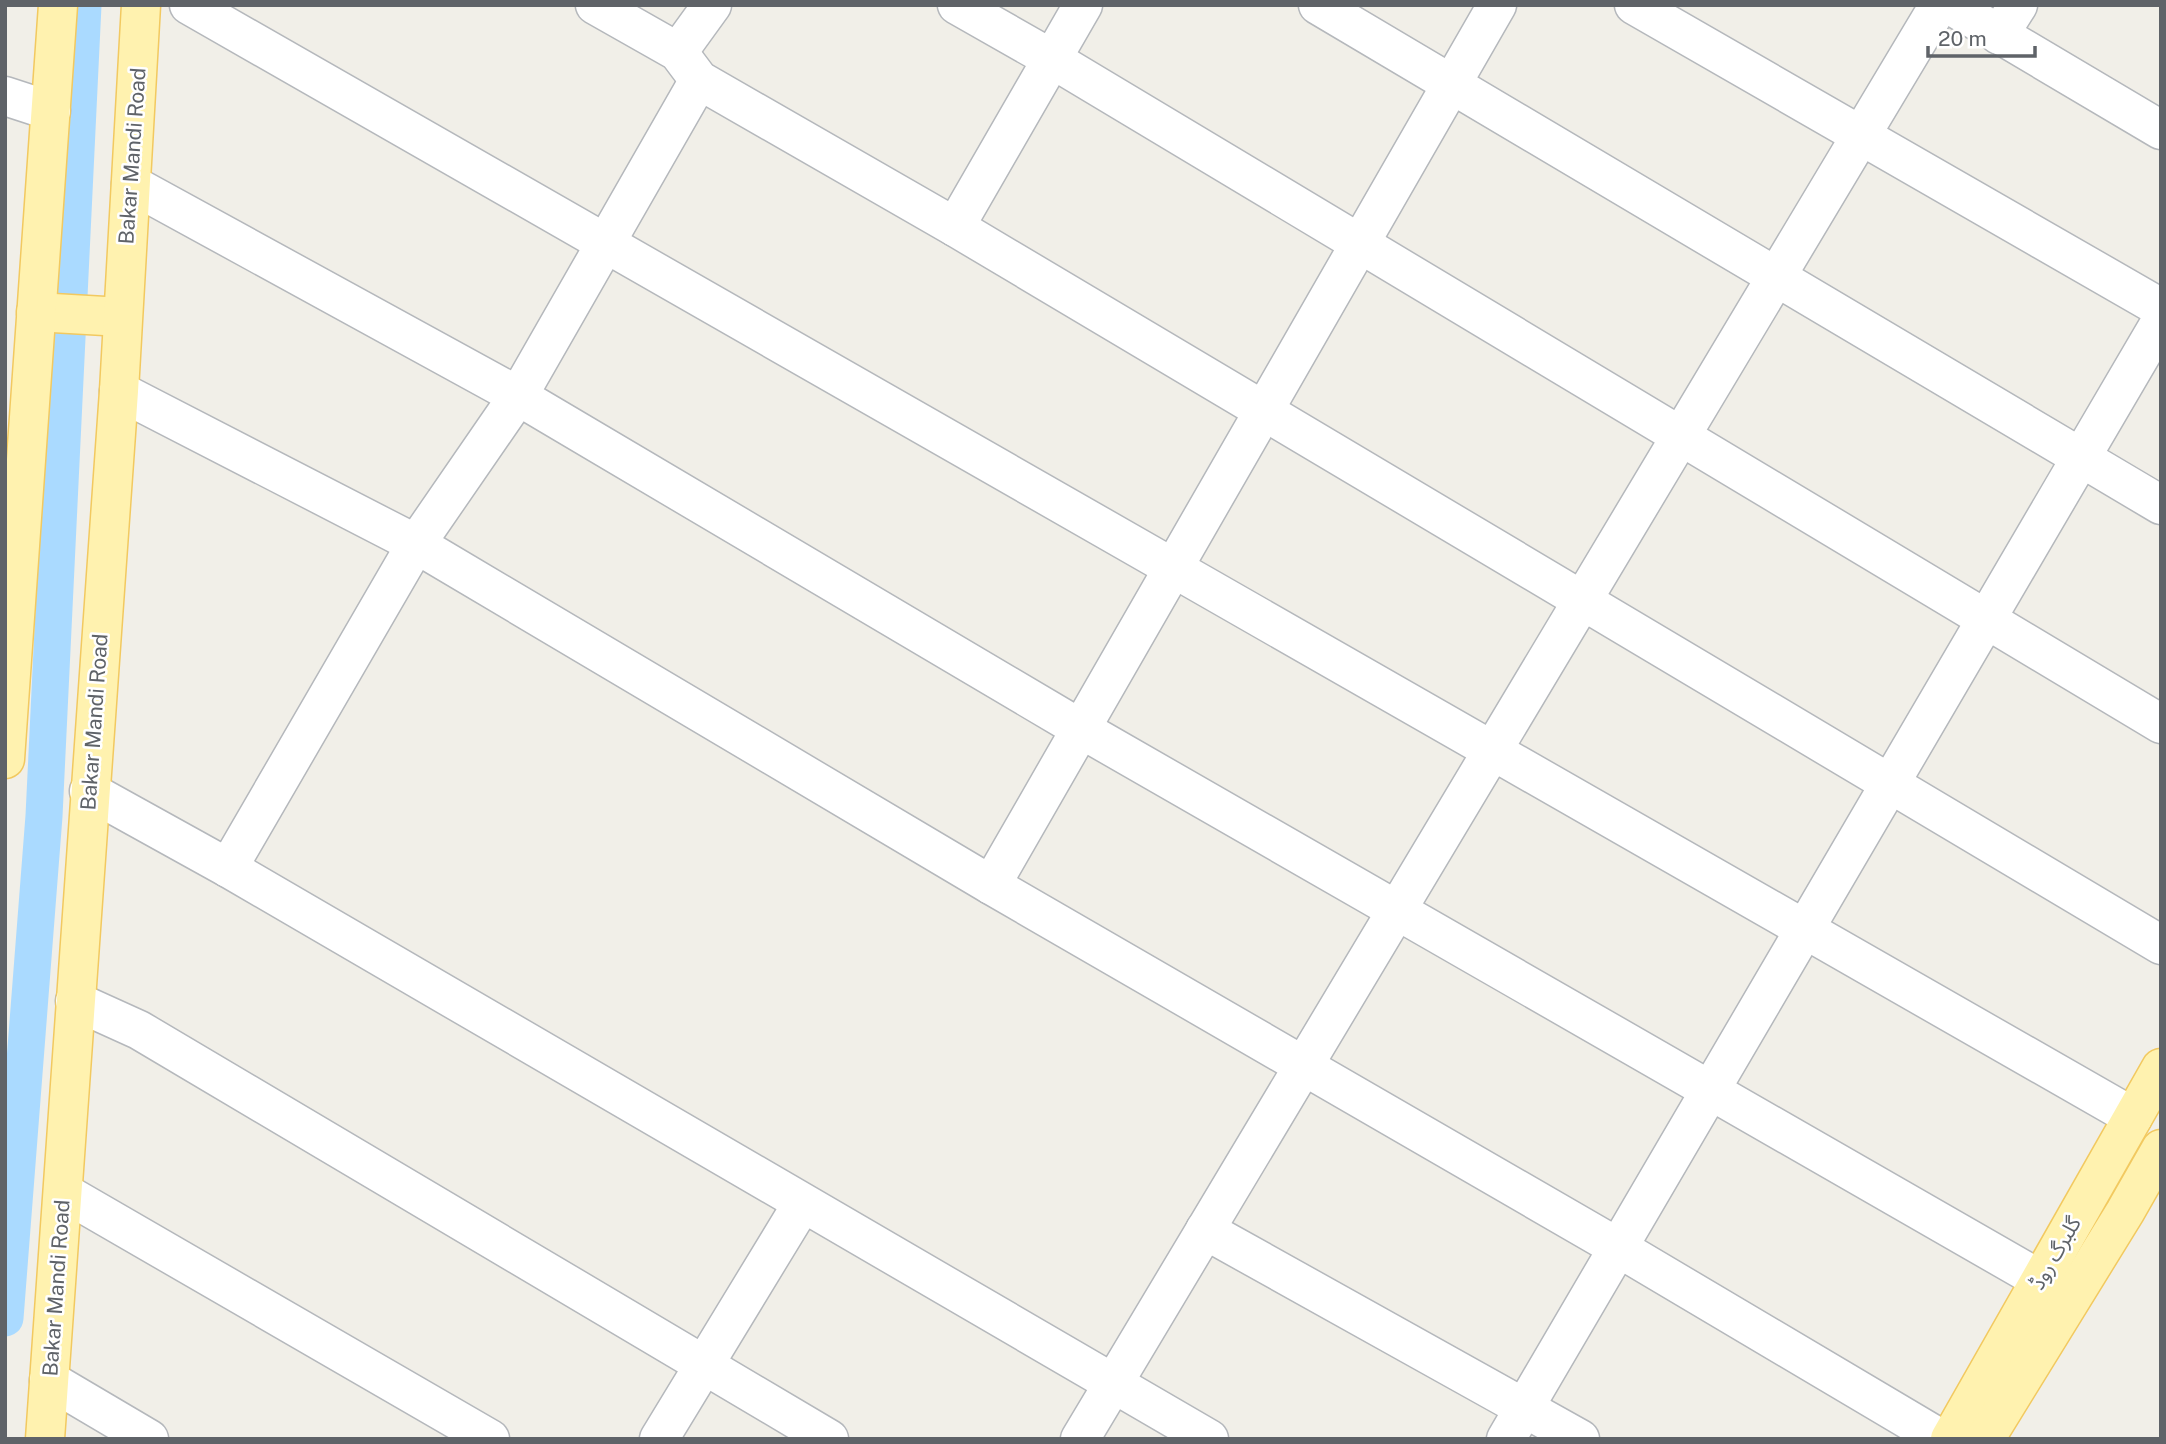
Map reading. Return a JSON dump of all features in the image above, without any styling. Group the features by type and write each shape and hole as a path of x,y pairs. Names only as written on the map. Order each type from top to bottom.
{"main road":[{"path":"5,759 58,5"},
{"name":"Bakar Mandi Road","path":"46,1439 119,391 142,5"},
{"path":"36,312 122,317"},
{"name":"گلبرگ روڈ","path":"1950,1439 2161,1068"},
{"name":"گلبرگ روڈ","path":"1996,1430 2161,1149"}],"street":[{"path":"189,5 2133,1117"},
{"path":"595,5 689,66 955,228 2161,945"},
{"path":"228,869 416,544 518,396 604,243 689,66 712,5"},
{"path":"957,5 1052,59 2161,724"},
{"path":"955,228 1083,5"},
{"path":"1318,5 2161,505"},
{"path":"991,885 1497,5"},
{"path":"1634,5 2161,308"},
{"path":"1080,1439 1939,5"},
{"path":"1950,5 2008,20 2161,130"},
{"path":"5,96 51,111"},
{"path":"131,184 518,396 1081,729 2039,1279"},
{"path":"1515,1423 2161,321"},
{"path":"119,391 416,544 991,885 1617,1247 1941,1439"},
{"path":"89,792 228,869 1209,1439"},
{"path":"75,1001 139,1030 829,1439"},
{"path":"63,1192 490,1439"},
{"path":"659,1439 802,1204"},
{"path":"1205,1230 1515,1423 1580,1439"},
{"path":"1996,1430 1998,1353"},
{"path":"49,1380 149,1439"}],"waterway":[{"path":"5,1318 44,816 83,5"}]}
